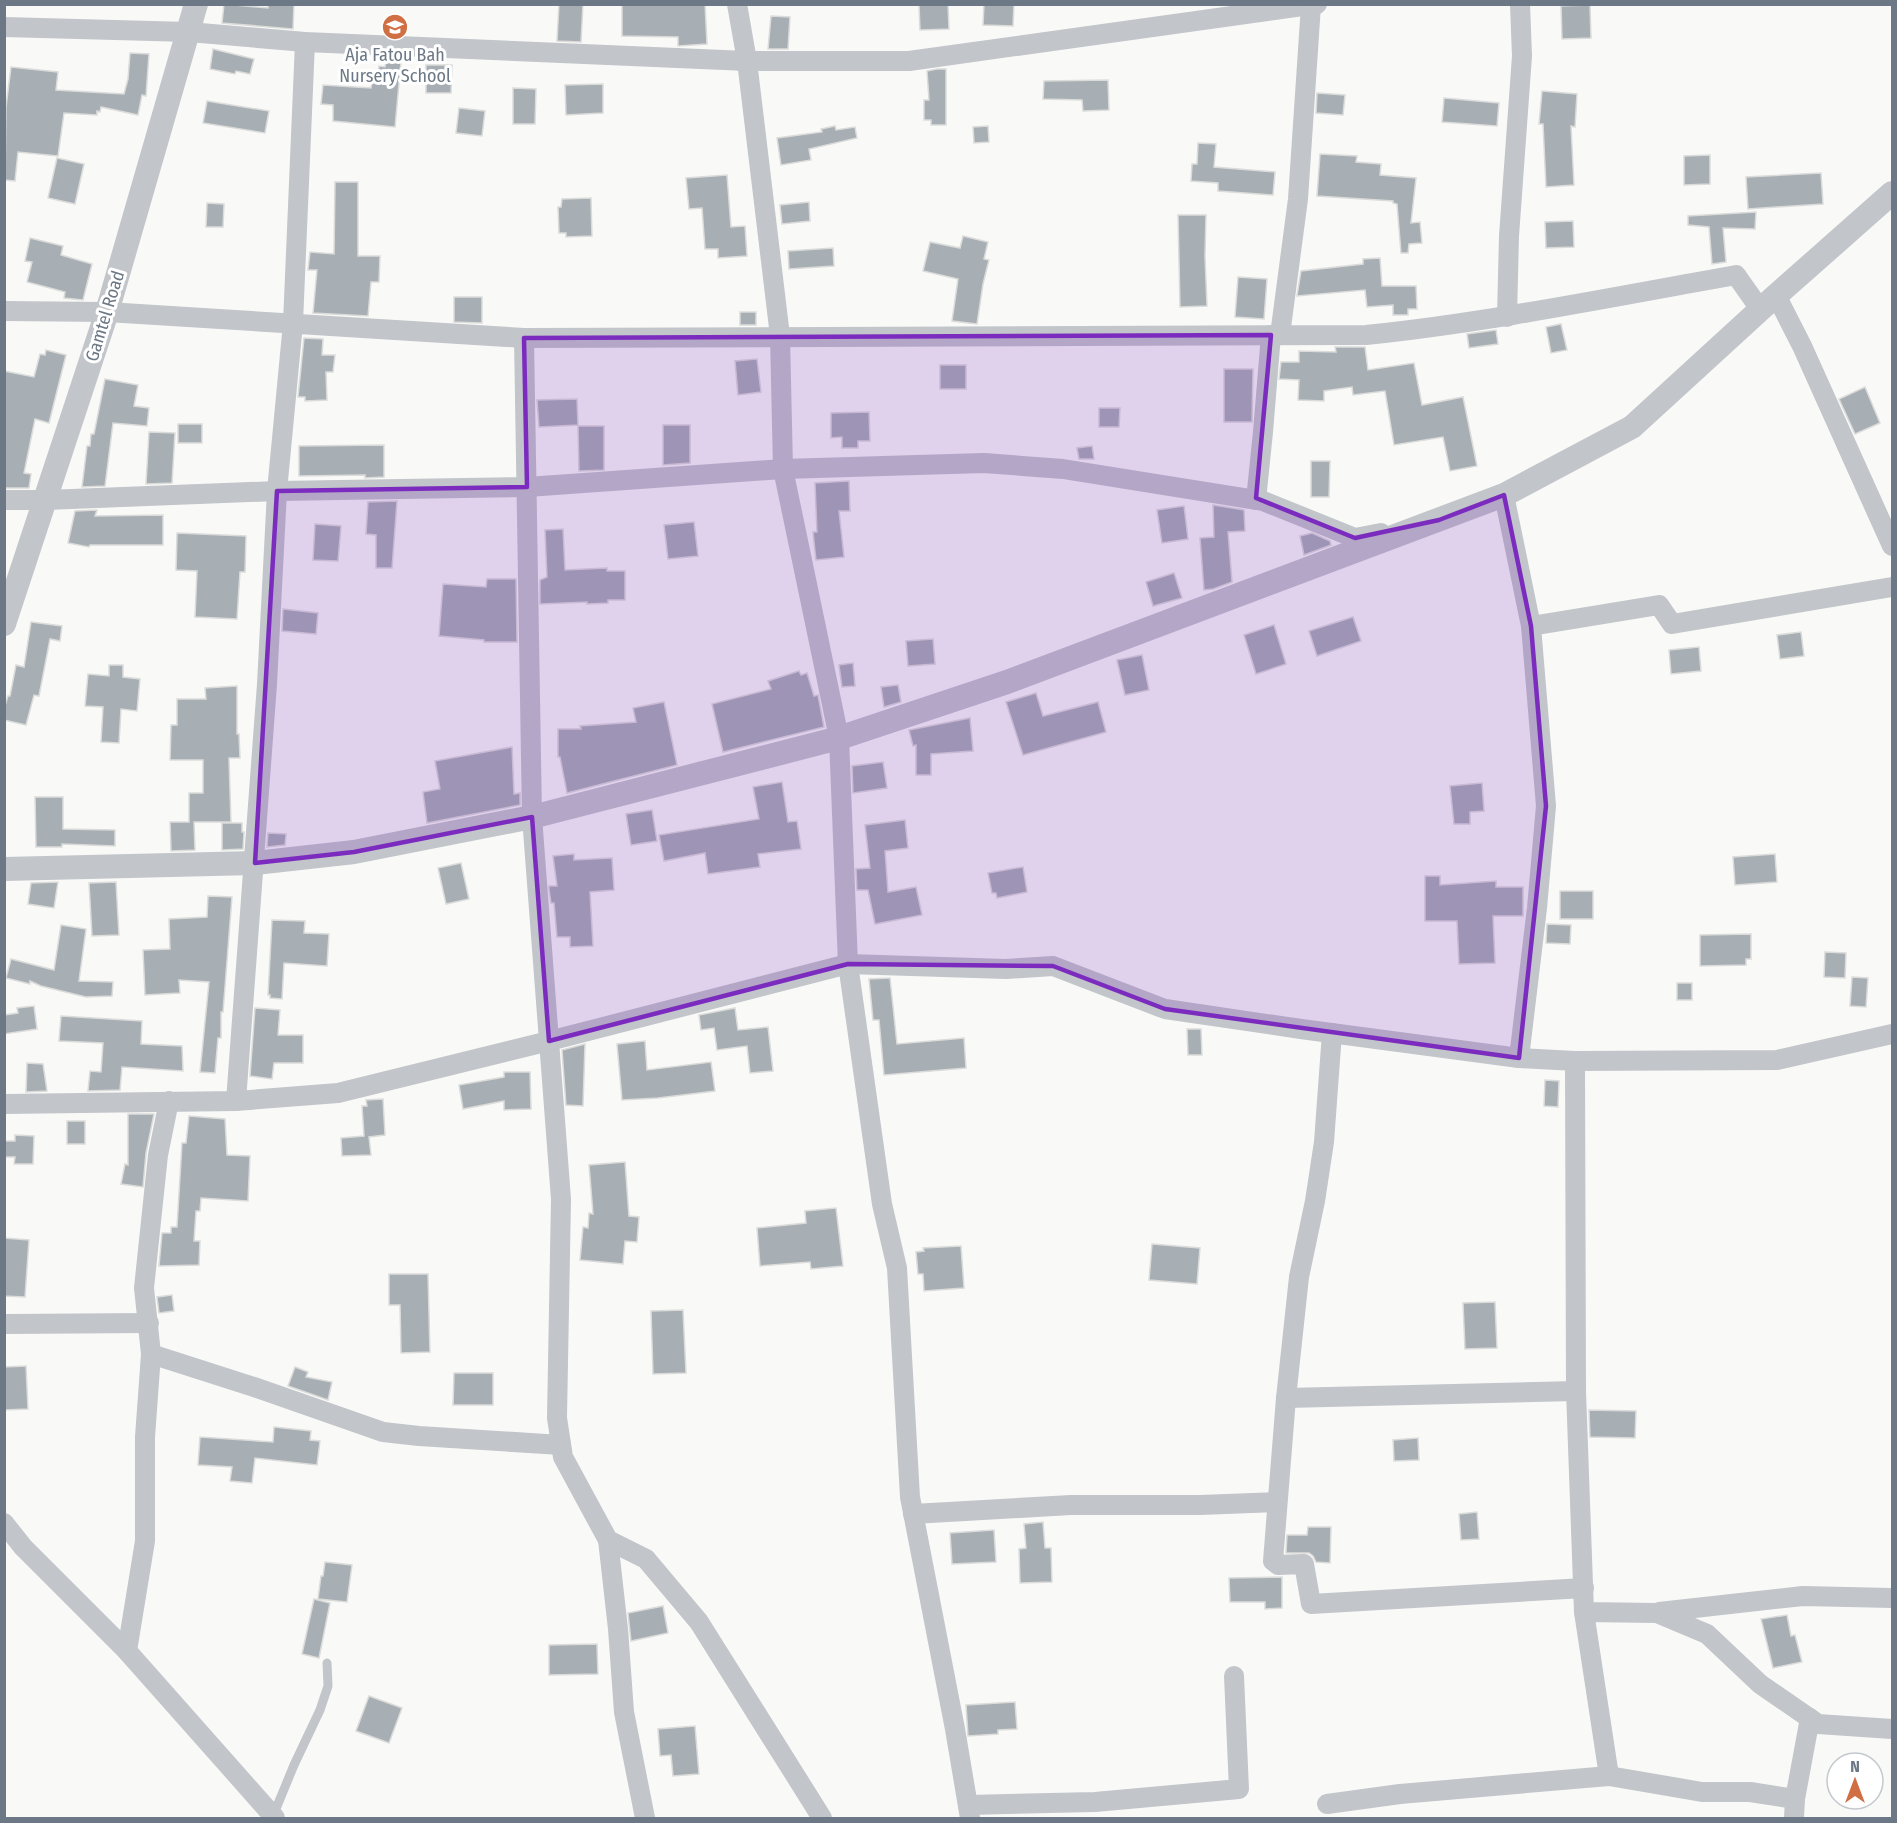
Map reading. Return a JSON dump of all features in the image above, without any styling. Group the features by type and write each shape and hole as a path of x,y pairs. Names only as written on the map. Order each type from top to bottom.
{"street":[{"name":"Gamtel Road","path":"4,624 107,312 196,4"},
{"path":"738,4 780,336 783,469 839,738 848,964 882,1204 897,1268 910,1497 969,1812 1239,1789 1234,1676"},
{"path":"1507,317 1509,236 1522,56 1520,4"},
{"path":"4,27 189,32 305,42 747,61 909,61 1314,5 1299,199 1275,335 1256,500"},
{"path":"236,1101 255,863 277,491 293,324 305,42"},
{"path":"4,870 255,863 354,852 532,817 839,738 1007,682 1504,495 1632,427 1769,301 1893,193"},
{"path":"4,311 107,312 524,338 1366,335 1507,317 1736,274 1755,302 1769,301"},
{"path":"1769,301 1802,346 1893,546"},
{"path":"524,338 532,817 561,1199 557,1418 563,1457 608,1540 624,1712 645,1818"},
{"path":"4,500 277,491 527,487 783,469 984,464 1063,469 1263,501 1355,538 1439,520"},
{"path":"1504,495 1531,626 1546,806 1538,908 1519,1058"},
{"path":"1531,626 1659,605 1672,624 1893,587"},
{"path":"4,1104 236,1101 338,1093 848,964 1006,969 1053,966 1165,1009 1519,1058 1777,1060 1893,1034"},
{"path":"1332,1033 1324,1142 1315,1201 1299,1277 1273,1561 1278,1565 1304,1564 1311,1604 1584,1588"},
{"path":"1575,1060 1576,1391 1584,1612 1609,1776"},
{"path":"127,1650 145,1541 145,1437 151,1354 144,1288 158,1155 169,1101"},
{"path":"4,1324 149,1323"},
{"path":"151,1354 383,1432 561,1445"},
{"path":"1287,1398 1576,1391"},
{"path":"913,1514 1071,1506 1277,1502"},
{"path":"4,1523 24,1547 127,1650 274,1818"},
{"path":"608,1540 646,1559 699,1622 822,1818"},
{"path":"1584,1612 1657,1613 1803,1596 1893,1598"},
{"path":"1657,1613 1707,1634 1760,1684 1818,1724 1893,1729"},
{"path":"1327,1804 1400,1794 1609,1776 1702,1792 1750,1792 1795,1809 1810,1718"}],"lane":[{"path":"274,1818 294,1765 320,1710 328,1686 327,1663"}],"highlighted area":[{"path":"1271,335 1256,498 1355,538 1439,520 1504,495 1531,626 1546,806 1519,1058 1165,1009 1053,966 848,964 549,1041 532,817 354,852 255,863 277,491 527,487 524,338"}],"building":[{"path":"224,4 268,8 268,4 294,4 293,29 222,23"},
{"path":"559,4 583,4 581,42 557,41"},
{"path":"622,4 705,4 707,44 678,46 678,37 622,36"},
{"path":"948,4 949,29 920,30 919,5"},
{"path":"984,4 1014,4 1013,26 983,25"},
{"path":"1590,5 1591,38 1562,39 1561,6"},
{"path":"771,16 790,17 788,49 768,49"},
{"path":"213,49 254,59 250,74 236,71 235,74 210,69"},
{"path":"130,53 149,54 146,96 142,95 138,115 101,107 97,115 64,113 58,156 18,152 15,181 5,180 6,107 11,67 58,72 56,90 124,94"},
{"path":"386,61 401,62 395,127 333,121 333,105 321,104 323,85 371,88 373,73 378,73 379,66 385,67"},
{"path":"426,65 452,65 451,93 426,93"},
{"path":"946,69 946,125 931,125 931,120 924,120 924,100 929,100 927,71"},
{"path":"1108,80 1109,110 1083,111 1082,100 1043,99 1044,81"},
{"path":"603,84 603,113 566,115 565,85"},
{"path":"513,88 536,89 535,124 513,124"},
{"path":"1542,91 1577,94 1575,127 1571,126 1574,185 1546,187 1543,124 1539,124"},
{"path":"1317,93 1345,95 1343,115 1316,113"},
{"path":"1444,98 1499,103 1497,126 1442,122"},
{"path":"207,101 269,111 265,133 203,123"},
{"path":"459,108 485,111 482,136 456,133"},
{"path":"835,126 836,130 855,127 857,138 809,149 811,160 781,165 777,138 822,132 821,129"},
{"path":"988,126 989,142 974,143 973,127"},
{"path":"1198,143 1216,144 1214,167 1275,172 1273,195 1218,191 1218,183 1191,181 1192,164 1197,164"},
{"path":"1320,154 1357,156 1356,162 1381,164 1380,175 1416,178 1411,223 1420,222 1422,243 1409,244 1408,253 1401,253 1397,204 1393,201 1317,196"},
{"path":"1710,155 1710,184 1684,185 1684,156"},
{"path":"57,158 84,164 75,204 48,198"},
{"path":"1821,173 1823,204 1748,209 1746,177"},
{"path":"727,175 731,227 745,226 747,256 718,258 718,249 705,249 702,208 689,209 686,178"},
{"path":"335,182 358,182 358,256 380,256 379,282 371,282 368,316 313,313 317,270 308,270 310,252 334,254"},
{"path":"591,198 592,236 566,237 566,233 559,233 558,207 561,207 562,199"},
{"path":"809,202 810,221 782,224 780,205"},
{"path":"207,203 224,204 223,227 206,227"},
{"path":"1756,212 1755,229 1723,228 1726,262 1712,264 1709,227 1688,225 1688,216"},
{"path":"1178,215 1206,215 1207,306 1180,307"},
{"path":"1573,221 1574,247 1546,248 1545,222"},
{"path":"963,236 988,242 984,259 989,260 977,324 952,321 958,279 923,271 930,242 960,248"},
{"path":"30,238 63,246 61,255 92,264 83,300 64,298 65,292 27,282 32,262 25,261"},
{"path":"833,248 834,266 789,269 788,251"},
{"path":"1380,258 1382,286 1416,286 1417,309 1408,309 1408,315 1393,315 1393,305 1367,307 1365,290 1297,296 1301,271 1363,264 1363,259"},
{"path":"1238,277 1267,279 1264,319 1235,317"},
{"path":"454,297 482,297 482,323 454,322"},
{"path":"740,312 756,312 756,325 740,325"},
{"path":"1561,324 1567,350 1551,353 1546,327"},
{"path":"1496,330 1498,344 1469,348 1467,334"},
{"path":"304,338 323,339 322,355 335,355 333,372 326,372 327,400 305,401 305,397 298,397"},
{"path":"1335,347 1365,347 1368,370 1414,363 1422,405 1463,397 1477,466 1450,471 1443,437 1394,445 1385,391 1353,395 1352,387 1324,391 1324,401 1298,400 1299,380 1279,379 1281,362 1299,362 1299,351 1336,352"},
{"path":"46,350 66,355 49,423 35,419 24,473 31,474 29,488 4,488 4,371 34,377 40,354 45,355"},
{"path":"757,359 761,392 738,395 735,361"},
{"path":"940,365 966,365 966,389 940,389"},
{"path":"1224,369 1253,369 1252,422 1224,422"},
{"path":"105,379 138,385 134,406 149,408 147,426 113,423 105,486 82,487 87,446 90,446 91,434 94,434"},
{"path":"1865,387 1880,423 1855,434 1839,399"},
{"path":"577,399 578,425 539,427 537,400"},
{"path":"1099,408 1120,408 1119,427 1099,427"},
{"path":"869,412 870,441 858,441 858,448 842,448 842,437 831,438 831,413"},
{"path":"178,424 202,424 202,443 178,443"},
{"path":"663,425 690,425 690,463 663,465"},
{"path":"578,426 604,426 604,470 579,471"},
{"path":"149,432 175,433 172,483 146,484"},
{"path":"384,445 384,477 299,476 299,446"},
{"path":"1092,446 1094,459 1079,459 1077,448"},
{"path":"1311,461 1330,461 1329,497 1311,497"},
{"path":"849,481 850,511 839,511 844,557 816,560 813,532 817,532 815,483"},
{"path":"397,501 392,568 376,568 376,535 366,534 368,502"},
{"path":"1213,505 1244,510 1245,531 1228,532 1232,582 1204,590 1200,538 1214,537"},
{"path":"1184,506 1188,539 1162,543 1157,510"},
{"path":"97,510 95,516 163,515 163,545 90,545 89,547 68,543 75,511"},
{"path":"694,522 698,556 668,559 664,525"},
{"path":"315,524 341,526 338,561 313,560"},
{"path":"563,529 565,570 607,568 607,571 625,571 625,600 587,604 587,602 540,604 540,580 547,577 545,530"},
{"path":"177,533 246,536 245,572 240,572 237,619 195,617 197,571 176,570"},
{"path":"1312,533 1330,541 1331,545 1304,555 1300,536"},
{"path":"1174,573 1182,598 1153,606 1146,582"},
{"path":"487,579 516,579 517,642 484,642 484,640 439,636 443,584 486,587"},
{"path":"283,609 318,613 316,634 282,631"},
{"path":"1353,617 1361,641 1317,656 1309,631"},
{"path":"31,622 62,626 60,641 50,639 39,696 34,695 26,725 4,720 4,709 8,696 10,696 16,665 24,667"},
{"path":"1274,625 1286,664 1256,674 1244,635"},
{"path":"1801,632 1804,656 1780,659 1777,635"},
{"path":"933,639 935,664 908,666 906,641"},
{"path":"1699,647 1701,671 1671,674 1669,650"},
{"path":"1142,655 1149,690 1125,695 1117,660"},
{"path":"853,663 855,686 842,687 839,665"},
{"path":"109,665 123,665 123,677 140,679 137,711 121,709 119,743 101,742 103,707 85,706 88,674 109,676"},
{"path":"799,671 801,675 807,673 814,696 818,695 824,727 723,752 712,704 771,689 768,681"},
{"path":"898,685 901,702 884,707 881,687"},
{"path":"237,686 237,734 239,734 240,758 229,758 231,822 194,822 195,850 171,851 170,822 189,822 189,793 203,793 203,760 170,760 171,725 177,725 177,699 206,699 205,688"},
{"path":"1036,693 1043,716 1098,702 1106,732 1023,755 1006,702"},
{"path":"664,702 677,765 567,793 560,757 558,757 558,729 581,729 580,726 636,722 633,708"},
{"path":"970,718 973,751 931,754 931,775 916,775 916,745 913,746 909,730"},
{"path":"512,747 514,794 520,793 520,805 427,823 423,792 440,789 435,761"},
{"path":"883,762 887,788 853,793 852,766"},
{"path":"782,782 788,822 797,821 801,849 758,854 760,867 708,874 705,853 664,861 659,835 759,819 753,787"},
{"path":"1482,783 1484,811 1470,812 1470,824 1454,824 1450,786"},
{"path":"35,797 63,797 63,829 115,830 115,846 62,844 62,847 36,847"},
{"path":"652,810 657,841 631,845 626,814"},
{"path":"905,820 908,848 885,851 888,892 916,887 922,915 875,924 868,890 857,890 856,869 870,868 865,825"},
{"path":"222,823 242,823 243,849 222,850"},
{"path":"268,833 286,834 285,845 267,847"},
{"path":"574,854 574,860 612,858 614,890 590,892 593,946 570,947 570,937 557,937 554,903 551,903 549,889 549,886 557,886 553,856"},
{"path":"1775,854 1777,882 1735,885 1733,857"},
{"path":"461,863 469,899 446,904 438,868"},
{"path":"1023,867 1027,892 997,898 996,893 992,893 988,873"},
{"path":"1425,876 1440,876 1440,885 1496,881 1496,887 1523,887 1523,916 1493,916 1495,963 1459,964 1457,921 1425,921"},
{"path":"58,882 54,908 28,904 31,883"},
{"path":"116,882 119,935 92,936 89,883"},
{"path":"1560,891 1593,891 1593,919 1560,919"},
{"path":"208,896 232,897 223,1012 221,1012 221,1038 218,1038 215,1073 200,1072 209,982 179,980 180,993 145,995 143,950 170,949 169,919 207,917"},
{"path":"272,920 305,921 304,933 329,934 327,966 284,963 282,999 270,998 268,995"},
{"path":"1547,924 1571,925 1570,944 1546,943"},
{"path":"61,925 86,929 79,981 113,982 112,996 86,997 30,981 30,984 6,978 11,959 54,970"},
{"path":"1751,934 1751,959 1746,959 1746,965 1700,966 1700,935"},
{"path":"1825,952 1846,953 1845,978 1824,977"},
{"path":"1852,977 1868,978 1866,1007 1850,1006"},
{"path":"890,978 897,1044 964,1038 966,1068 884,1075 879,1020 873,1020 869,979"},
{"path":"1677,983 1692,983 1692,1000 1677,1000"},
{"path":"34,1006 37,1029 4,1034 4,1015 18,1013 17,1008"},
{"path":"255,1008 280,1010 278,1035 303,1035 303,1063 274,1063 272,1079 250,1076"},
{"path":"735,1008 738,1030 768,1027 773,1071 750,1073 747,1046 717,1050 714,1028 701,1030 699,1015"},
{"path":"61,1016 142,1021 141,1044 182,1046 183,1071 122,1067 120,1090 88,1091 90,1071 101,1072 103,1043 59,1041"},
{"path":"1187,1029 1201,1029 1202,1055 1188,1055"},
{"path":"645,1041 647,1070 711,1062 715,1091 622,1100 617,1044"},
{"path":"585,1044 583,1106 566,1105 562,1050"},
{"path":"27,1063 43,1064 47,1091 26,1092"},
{"path":"504,1072 530,1072 531,1109 504,1110 504,1101 463,1109 459,1085 504,1077"},
{"path":"1545,1080 1559,1081 1558,1107 1544,1106"},
{"path":"383,1099 385,1135 369,1137 371,1155 342,1156 341,1138 364,1136 362,1106 367,1106 366,1100"},
{"path":"128,1114 154,1114 146,1153 143,1187 121,1184 125,1164 128,1165"},
{"path":"189,1116 225,1119 227,1155 250,1156 248,1201 201,1198 200,1211 196,1211 194,1241 200,1241 199,1265 159,1266 162,1233 171,1233 171,1227 177,1227 182,1143 186,1143"},
{"path":"67,1121 85,1121 85,1144 67,1144"},
{"path":"15,1135 34,1136 33,1164 14,1164 15,1157 4,1157 4,1141 15,1141"},
{"path":"625,1162 629,1216 639,1217 637,1242 625,1241 623,1264 580,1260 583,1227 588,1228 589,1213 593,1214 589,1165"},
{"path":"836,1208 843,1266 811,1269 810,1262 760,1266 757,1228 806,1223 805,1211"},
{"path":"4,1238 29,1240 25,1297 4,1296"},
{"path":"1152,1244 1200,1248 1197,1284 1149,1280"},
{"path":"961,1246 964,1288 924,1291 923,1274 918,1274 916,1252 924,1251 923,1248"},
{"path":"389,1274 428,1274 430,1352 401,1353 400,1305 389,1305"},
{"path":"172,1295 174,1311 159,1313 157,1297"},
{"path":"1495,1302 1497,1348 1465,1349 1463,1303"},
{"path":"683,1310 686,1373 653,1374 651,1311"},
{"path":"26,1366 28,1409 4,1410 4,1367"},
{"path":"295,1367 308,1372 306,1377 332,1382 328,1400 288,1386"},
{"path":"454,1373 493,1373 493,1405 453,1405"},
{"path":"1589,1410 1636,1411 1635,1438 1590,1437"},
{"path":"274,1427 311,1431 310,1440 320,1441 317,1465 255,1458 252,1483 230,1481 232,1467 198,1465 200,1437 273,1442"},
{"path":"1418,1438 1419,1460 1394,1461 1393,1440"},
{"path":"1477,1512 1479,1539 1461,1540 1459,1514"},
{"path":"1043,1522 1045,1548 1051,1548 1052,1582 1020,1583 1019,1549 1026,1548 1024,1524"},
{"path":"1308,1527 1331,1527 1330,1563 1316,1562 1309,1553 1286,1553 1287,1535 1307,1535"},
{"path":"994,1530 996,1562 952,1564 950,1533"},
{"path":"325,1562 352,1565 347,1602 318,1599"},
{"path":"1282,1577 1282,1608 1265,1609 1265,1602 1230,1602 1229,1578"},
{"path":"314,1599 330,1603 319,1658 302,1654"},
{"path":"663,1606 668,1633 631,1641 628,1613"},
{"path":"1787,1615 1791,1636 1795,1635 1802,1662 1773,1668 1761,1619"},
{"path":"597,1644 598,1674 549,1675 549,1645"},
{"path":"369,1696 402,1708 389,1743 356,1731"},
{"path":"1015,1702 1017,1729 998,1730 998,1734 968,1736 966,1705"},
{"path":"695,1726 699,1774 673,1776 671,1755 660,1756 658,1729"}],"place":[{"name":"Aja Fatou Bah Nursery School","path":"395,27"}]}
